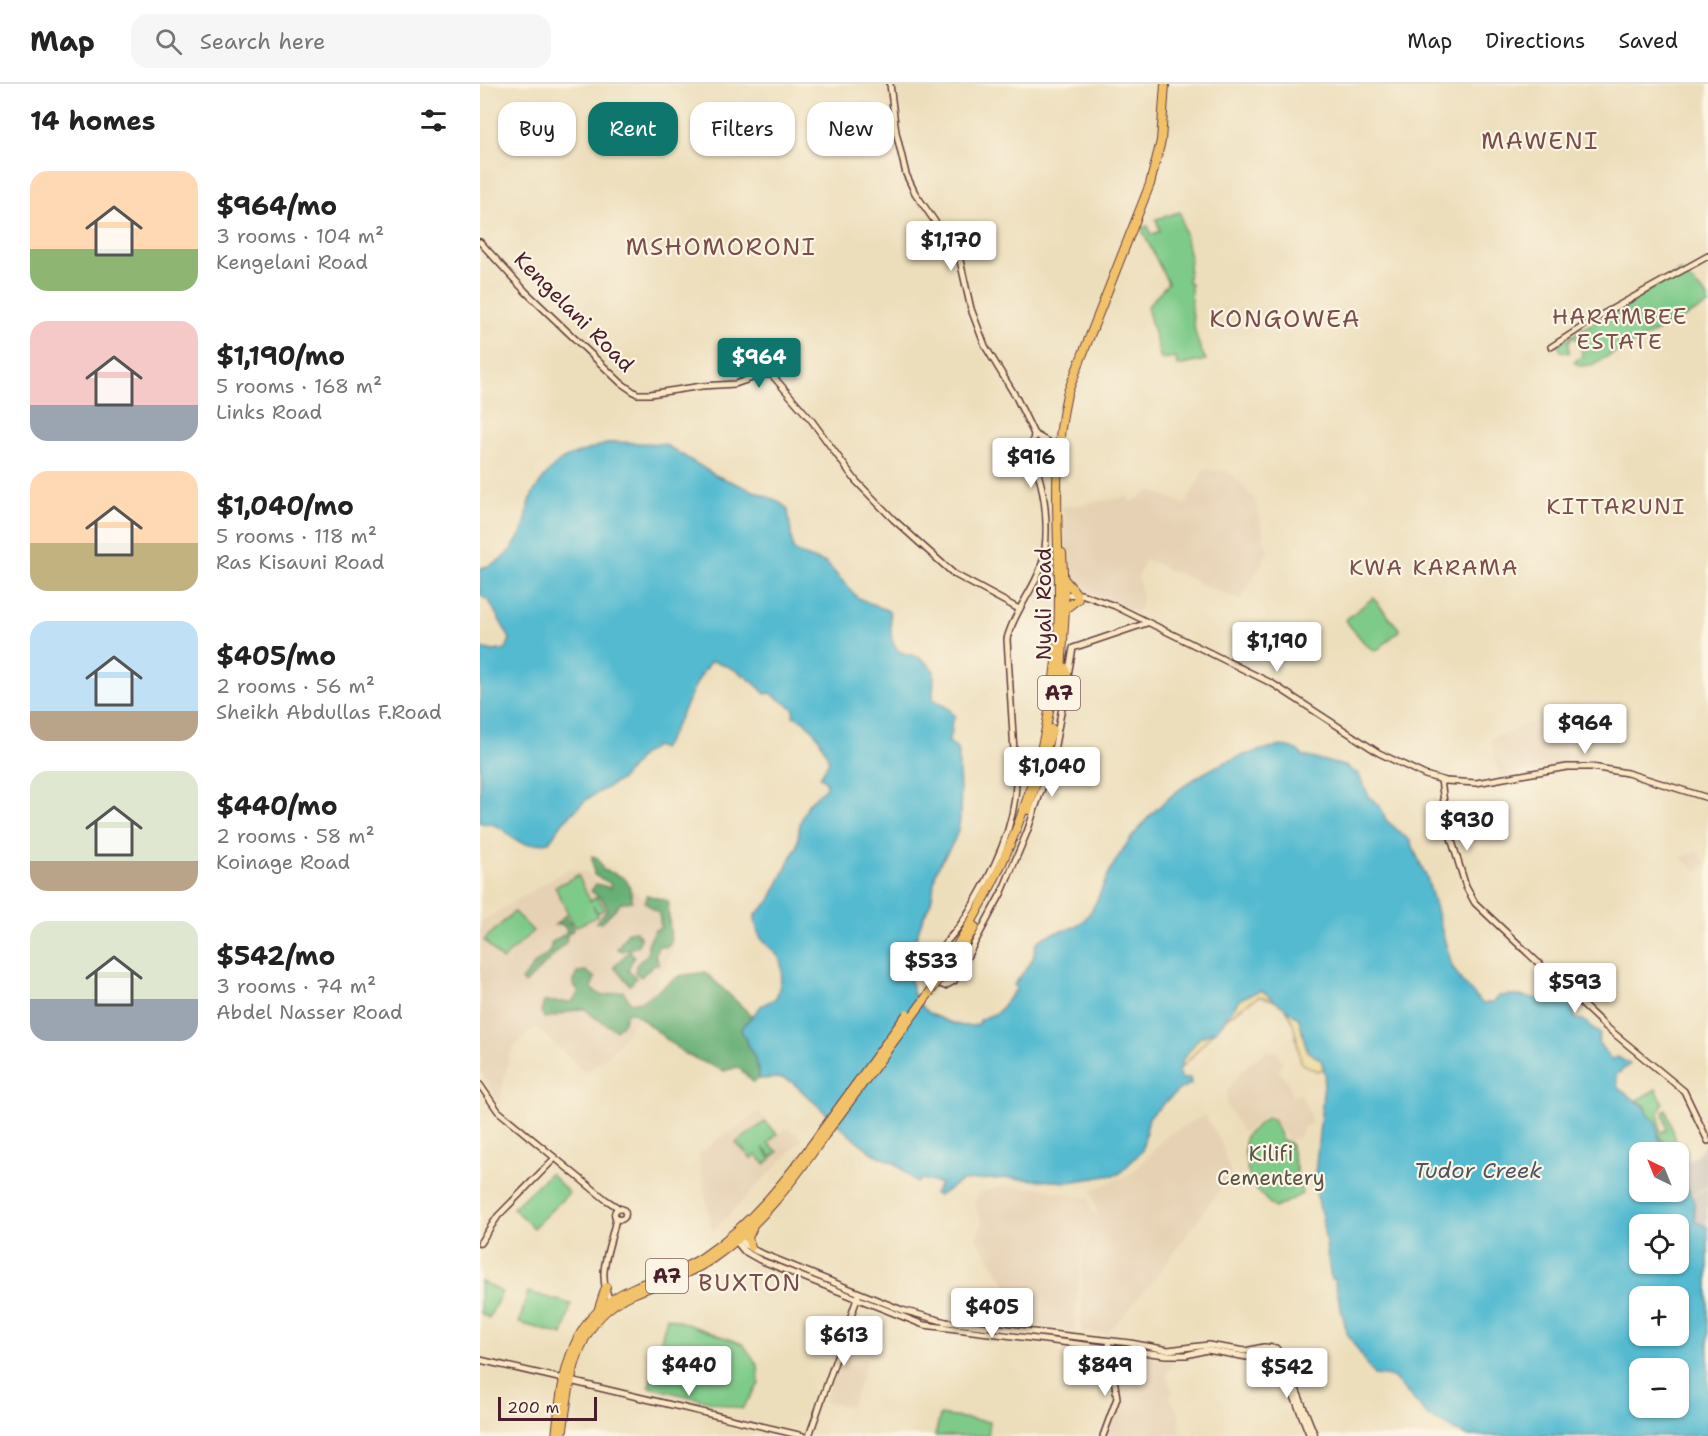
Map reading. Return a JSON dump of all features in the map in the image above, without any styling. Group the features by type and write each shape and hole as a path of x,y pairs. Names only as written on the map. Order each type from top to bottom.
{"highway":[{"name":"Nyali Road","path":"939,976 972,932 994,892 1050,756 1063,663 1065,609 1062,597 1055,502 1059,444 1071,385 1150,184 1161,141 1165,84"},
{"name":"Nyali Road","path":"939,976 988,894 1012,840 1045,736 1055,690 1064,579 1059,497 1059,444"},
{"path":"1064,579 1077,596 1065,609"},
{"path":"1063,663 1069,680"},
{"name":"A7","path":"562,1436 566,1380 585,1335 613,1301 686,1275 727,1248 823,1133 939,976"},
{"name":"A7","path":"556,1436 576,1339 599,1309 685,1268 754,1225 783,1193 823,1133"},
{"path":"750,1247 749,1233 754,1225"},
{"path":"727,1248 741,1249"},
{"path":"599,1309 606,1288"}],"main road":[{"path":"890,84 897,140 911,186 959,256 971,309 980,335 1034,434 1032,447 1042,488 1046,548 1040,570 1011,627 1006,650 1016,784 1011,818 982,886 963,922 928,967 931,980 945,986 954,981 1011,872 1050,756 1069,680 1074,647 1138,627 1144,622"},
{"name":"Kengelani Road","path":"480,242 535,301 621,383 637,394 735,384 760,375 772,375 806,414 856,481 893,519 954,574 1019,609"},
{"path":"1551,347 1596,318 1708,256"},
{"path":"1034,434 1059,444"},
{"path":"1062,597 1088,596 1110,603 1144,622 1273,684 1396,763 1441,780 1492,783 1567,767 1592,767 1627,773 1708,798"},
{"path":"1441,780 1445,816 1455,853 1466,887 1479,908 1605,1026 1684,1091 1708,1141"},
{"path":"1443,793 1453,782"},
{"path":"1016,784 1030,785"},
{"path":"480,1085 498,1111 605,1199 624,1218"},
{"path":"480,1243 498,1216 555,1158"},
{"path":"614,1228 624,1218 625,1212 617,1213"},
{"path":"613,1301 606,1288 603,1271 617,1213"},
{"path":"736,1236 750,1247 924,1325 1172,1351 1207,1345 1245,1351 1264,1347 1276,1348 1284,1359 1315,1436"},
{"path":"736,1236 741,1249 760,1260 858,1295"},
{"path":"809,1436 858,1295"},
{"path":"1103,1436 1117,1398 1111,1357 1112,1344"},
{"path":"1112,1344 1176,1356 1208,1350 1247,1357 1274,1354 1280,1362 1310,1436"},
{"path":"480,1360 803,1436"}],"shaded area":[{"path":"1204,469 1230,472 1256,501 1268,552 1240,601 1145,559 1138,577 1142,595 1141,606 1136,613 1105,598 1081,591 1069,576 1062,507 1128,497 1130,503 1151,490 1186,505"},
{"path":"1549,715 1561,735 1568,757 1564,765 1500,778 1490,739"},
{"path":"1697,850 1706,864 1697,872 1681,858"},
{"path":"568,869 588,872 592,879 607,885 627,887 656,905 656,914 668,929 675,946 647,1006 610,1054 585,1072 536,1027 517,1044 509,1056 499,1106 480,1069 480,922"},
{"path":"1266,1051 1277,1052 1283,1061 1279,1071 1288,1082 1292,1096 1301,1093 1308,1110 1312,1123 1304,1127 1299,1138 1288,1140 1271,1115 1264,1116 1245,1133 1241,1131 1226,1104 1227,1091 1243,1069"},
{"path":"758,1112 780,1134 788,1127 803,1139 712,1232 698,1154"},
{"path":"1204,1115 1221,1142 1232,1178 1224,1184 1152,1282 1107,1334 1081,1331 1083,1254 1097,1213 1092,1190 1132,1173 1166,1136"},
{"path":"1708,1143 1708,1186 1693,1195 1689,1188 1689,1160"},
{"path":"998,1187 1037,1188 1089,1198 1091,1211 1096,1215 1082,1252 1074,1332 1033,1325 976,1238 982,1223 974,1203 979,1193"},
{"path":"1708,1188 1707,1227 1696,1221 1693,1196"},
{"path":"842,1350 868,1359 851,1407 824,1402"},
{"path":"1115,1353 1174,1361 1166,1375 1173,1392 1170,1398 1179,1412 1181,1436 1105,1436 1120,1400"}],"green space":[{"path":"1180,212 1190,257 1188,282 1191,284 1194,324 1198,342 1206,360 1177,366 1176,357 1161,359 1147,307 1168,283 1141,228 1148,226 1151,235 1160,231 1156,219"},
{"path":"1681,271 1708,297 1708,305 1591,365 1580,366 1574,362 1582,356 1581,343 1573,337 1569,341 1569,353 1561,351 1557,344"},
{"path":"1373,598 1400,630 1376,651 1366,645 1345,620"},
{"path":"592,856 598,858 603,870 625,879 631,893 632,901 621,903 601,923 596,922 608,909 602,899 591,891 596,884 611,888 610,883 594,875"},
{"path":"578,875 590,901 597,897 605,909 598,913 593,906 598,916 575,927 555,887"},
{"path":"647,895 668,901 671,942 666,947 658,946 655,956 659,964 653,965 641,977 635,973 636,965 648,954 648,944 655,930 661,928 659,914 645,902"},
{"path":"514,912 533,931 502,960 484,940"},
{"path":"566,915 573,930 567,935 566,943 525,984 521,980 536,962 548,954 551,943 565,934 567,930 562,924 555,925"},
{"path":"636,931 641,938 638,946 622,951 617,949 628,932"},
{"path":"630,950 634,957 628,970 636,978 630,985 614,967"},
{"path":"586,971 595,978 591,988 602,996 623,991 631,1003 642,1001 679,976 705,972 752,1016 741,1029 755,1059 759,1079 753,1082 738,1067 724,1071 685,1054 633,1012 626,1013 624,1022 616,1030 585,1009 544,1018 541,1011 544,1002 572,1002 579,992 573,984 577,972"},
{"path":"1656,1089 1663,1103 1659,1113 1660,1130 1662,1132 1667,1129 1663,1113 1666,1109 1676,1142 1664,1142 1656,1122 1648,1114 1646,1106 1637,1100"},
{"name":"Kilifi Cementery","path":"1267,1117 1273,1119 1282,1140 1290,1143 1302,1194 1275,1208 1254,1185 1245,1159 1245,1136"},
{"path":"765,1122 777,1134 768,1143 778,1152 772,1157 763,1148 771,1159 765,1164 756,1155 752,1159 736,1143"},
{"path":"550,1173 569,1193 533,1228 513,1208"},
{"path":"480,1281 502,1292 489,1318 480,1313"},
{"path":"528,1292 571,1304 563,1335 519,1323"},
{"path":"667,1317 743,1344 758,1366 759,1384 742,1409 649,1387"},
{"path":"940,1415 990,1422 988,1436 935,1436"}],"sand":[{"path":"1238,971 1293,985 1340,1064 1317,1071 1302,1064 1294,1026 1288,1012 1278,1003 1261,996 1228,1018 1188,1061 1166,1078"}],"water":[{"name":"Tudor Creek","path":"613,442 664,444 715,475 780,502 788,510 793,549 802,555 826,563 858,598 889,611 895,647 922,659 934,671 933,699 949,709 955,717 948,741 959,751 961,803 955,838 939,865 930,903 914,944 910,972 915,997 923,1008 941,1019 972,1026 978,1025 981,1019 997,1013 1017,988 1014,985 1031,962 1039,941 1051,934 1079,925 1083,921 1096,903 1111,869 1124,848 1155,811 1192,780 1235,758 1282,746 1294,748 1303,756 1345,766 1358,774 1369,796 1381,808 1386,820 1410,841 1427,878 1452,966 1462,982 1483,1004 1494,1002 1499,996 1512,995 1567,1003 1572,1008 1576,1019 1583,1020 1600,1034 1598,1042 1610,1059 1618,1057 1630,1064 1616,1075 1618,1088 1645,1107 1647,1114 1656,1122 1659,1139 1662,1142 1629,1142 1629,1202 1689,1202 1689,1191 1694,1200 1695,1221 1708,1227 1708,1436 1467,1436 1429,1417 1393,1377 1374,1375 1347,1333 1334,1279 1331,1279 1322,1217 1314,1184 1325,1074 1321,1060 1307,1051 1299,1019 1261,990 1240,999 1217,1030 1199,1038 1183,1059 1179,1072 1181,1079 1190,1078 1191,1084 1180,1089 1149,1117 1142,1151 1119,1174 1069,1182 1008,1178 961,1181 938,1196 934,1193 941,1184 922,1179 917,1183 895,1163 875,1154 852,1137 792,1082 782,1078 759,1079 755,1059 741,1029 761,1006 776,998 782,966 779,957 761,938 755,915 769,902 797,846 800,823 808,804 826,787 826,781 820,777 829,761 824,748 811,728 800,718 793,716 794,709 770,693 765,694 741,673 711,661 697,682 662,749 655,746 640,757 622,779 587,799 563,822 549,842 524,843 517,841 500,828 480,823 480,648 494,651 506,649 510,639 489,601 480,595 480,568 497,562 511,550 521,534 531,498 542,480 556,464 570,456"}],"district":[{"name":"MAWENI","path":"1540,141"},
{"name":"MSHOMORONI","path":"721,247"},
{"name":"KONGOWEA","path":"1285,319"},
{"name":"HARAMBEE ESTATE","path":"1620,328"},
{"name":"KITTARUNI","path":"1616,506"},
{"name":"KWA KARAMA","path":"1434,567"},
{"name":"BUXTON","path":"750,1283"}]}
